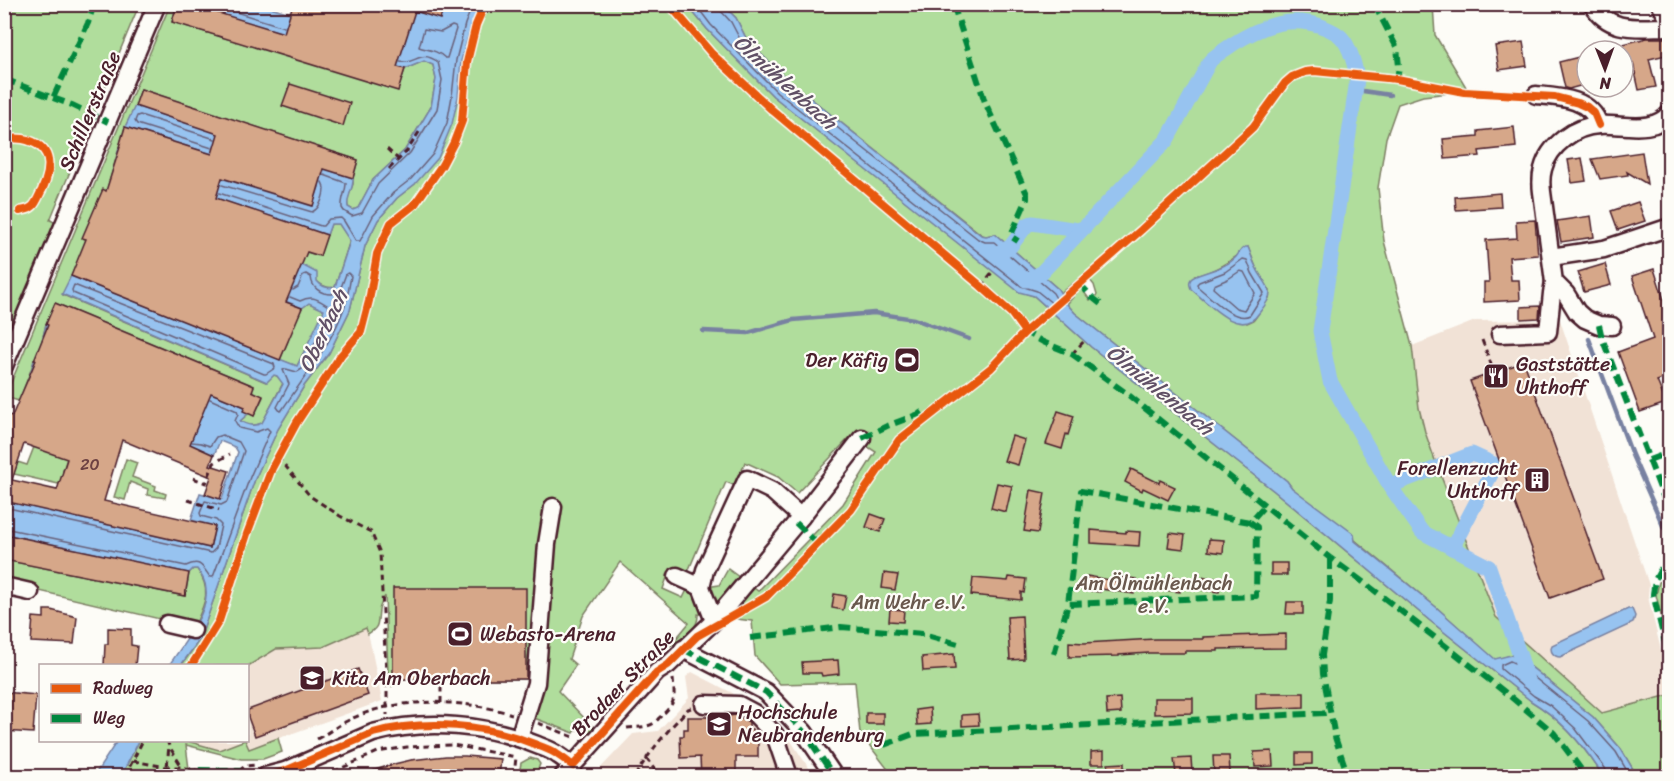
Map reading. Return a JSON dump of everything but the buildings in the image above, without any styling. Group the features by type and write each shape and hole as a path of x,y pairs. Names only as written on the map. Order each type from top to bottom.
{"street":[{"name":"Schillerstraße","path":"4,366 157,4"},
{"path":"1592,4 1606,21 1617,26 1670,27"},
{"path":"1660,4 1670,21"},
{"path":"1536,95 1555,97 1587,107 1594,113 1599,125"},
{"path":"1500,334 1548,332 1554,282 1541,178 1548,156 1563,139 1584,127 1643,126 1669,116"},
{"path":"1551,257 1604,249 1670,227"},
{"path":"1554,282 1566,294 1576,312 1585,319 1599,325 1612,326"},
{"name":"Brodaer Straße","path":"568,771 657,672 668,665 714,621 801,517 862,438"},
{"path":"714,621 701,587 705,570 747,479 772,491 801,517"},
{"path":"519,738 536,682 547,544 553,507"},
{"path":"677,576 701,587"},
{"path":"4,586 30,592"},
{"path":"167,624 193,630"},
{"path":"683,649 766,692 804,732 834,777"},
{"path":"704,704 738,705 754,713 775,735 789,777"},
{"path":"266,777 373,733 388,729 430,725 467,726 519,738 557,754 568,771"}],"path":[{"path":"192,664 219,621 247,534 272,468 297,423 341,355 361,332 377,254 391,223 415,204 442,165 454,142 462,121 467,62 476,25 485,4"},
{"path":"389,169 407,151 421,129"},
{"path":"387,149 398,159"},
{"path":"981,286 994,270"},
{"path":"1072,354 1085,340"},
{"path":"1482,340 1494,372"},
{"path":"193,478 206,483 214,464 231,454"},
{"path":"278,457 310,496 340,516 371,532 380,553 388,729"},
{"path":"188,500 219,510"},
{"path":"624,729 654,723 672,706 675,697 673,675 668,665"},
{"path":"441,679 441,703"},
{"path":"635,777 670,728 688,709 704,704"},
{"path":"125,777 142,742"},
{"path":"167,742 182,767"},
{"path":"324,777 378,752 407,747 453,745 516,757 514,777"},
{"path":"166,777 169,746"},
{"path":"646,759 657,773 657,777"},
{"path":"132,761 196,770"}],"shaded area":[{"path":"1560,320 1649,585 1648,597 1669,683 1669,695 1602,713 1496,617 1425,432 1419,408 1412,346 1475,321"},
{"name":"Kita Am Oberbach","path":"367,627 382,701 249,749 246,742 249,742 249,665 276,649 323,647"},
{"name":"Hochschule Neubrandenburg","path":"692,672 742,698 768,718 791,741 814,776 593,776 633,734 658,731 689,698 686,677"},
{"path":"191,742 242,742 219,750"}],"green space":[{"path":"5,5 139,5 50,220 61,225 5,354"},
{"path":"170,5 177,5 172,22 398,90 405,69 424,61 433,65 436,79 431,107 405,150 373,180 358,208 353,210 348,207 347,200 358,160 141,89 125,127 108,186 319,256 331,224 339,224 350,240 335,287 325,287 316,281 302,265 299,269 103,190 83,238 294,325 302,308 309,303 325,310 297,366 280,360 288,341 79,258 63,295 266,382 274,375 277,376 283,383 262,423 256,425 239,422 249,413 254,416 263,397 252,391 254,386 55,303 19,401 5,397"},
{"path":"480,5 687,5 707,29 773,96 1019,291 1034,296 1091,347 1274,491 1429,620 1552,716 1580,744 1603,776 893,776 860,733 855,682 780,684 755,656 752,621 698,614 698,620 693,629 670,646 689,623 620,562 583,616 569,659 576,665 558,691 595,729 590,735 576,729 574,733 534,718 544,687 526,679 393,679 392,687 388,673 385,596 377,624 368,634 366,628 323,647 276,649 249,665 182,664 200,639 255,479 278,429 304,386 329,353 350,310 365,246 378,220 397,198 415,184 458,97 461,61","holes":["851,436 876,452 843,504 758,591 728,569 719,585 687,590 683,598 663,589 670,569 687,574 726,482 736,486 745,462 778,477 797,493"]},
{"path":"723,5 1433,5 1435,35 1466,87 1450,87 1449,93 1423,96 1398,104 1386,138 1378,188 1384,241 1412,346 1419,408 1425,432 1496,617 1602,713 1669,695 1669,776 1637,776 1621,749 1593,717 1521,659 1511,655 1495,660 1436,607 1292,488 1287,481 1075,313 1067,304 1081,288 1090,300 1097,295 1094,285 1085,274 1060,293 995,234 982,235 789,81 748,42 736,18","holes":["1248,247 1257,270 1270,291 1269,298 1254,320 1247,323 1195,276 1223,265"]},
{"path":"72,443 63,470 63,485 5,472 5,458 27,465 34,447"},
{"path":"126,459 137,463 132,477 156,486 155,490 166,494 165,498 147,495 148,489 130,482 125,500 114,497"},
{"path":"5,560 185,596 189,573 197,569 205,584 205,598 194,627 5,583"},
{"path":"1670,579 1669,648 1656,595 1659,582"},
{"path":"278,738 282,752 263,759 241,759 186,745 189,769 239,771 239,776 121,776 138,742 191,742 219,750 246,742 249,749"},
{"path":"530,758 537,760 540,764 536,774 519,774 521,763"}],"water":[{"name":"Oberbach","path":"189,5 264,5 403,48 409,27 337,5 396,5 440,18 445,5 480,5 461,61 458,97 452,124 438,158 378,220 365,246 350,310 329,353 304,386 278,429 255,479 200,639 182,664 170,664 199,619 206,599 206,587 197,569 189,573 5,534 5,501 210,548 215,526 191,520 200,493 222,499 238,452 235,447 220,441 214,455 29,378 34,360 196,427 42,341 46,324 245,407 249,413 240,421 253,425 262,423 283,384 277,376 274,375 267,382 62,294 71,276 297,366 324,310 309,303 302,308 90,220 299,269 302,265 317,273 317,281 328,288 335,287 350,241 339,224 331,224 327,235 115,165 119,147 312,206 319,187 125,127 135,106 353,178 348,207 353,210 358,208 373,180 405,150 431,107 436,79 433,65 424,61 405,69"},
{"name":"Ölmühlenbach","path":"687,5 723,5 736,18 748,42 789,81 981,235 995,234 1058,289 1075,313 1287,481 1292,488 1354,534 1355,541 1495,659 1511,655 1521,659 1593,717 1621,749 1637,776 1603,776 1580,744 1552,716 1429,620 1274,491 1091,347 1034,296 1019,292 773,96 707,29"},
{"path":"1245,247 1248,247 1268,287 1270,296 1252,321 1243,323 1234,321 1215,310 1191,289 1189,283 1196,276 1229,262"},
{"path":"1632,609 1635,616 1633,623 1560,657 1553,653 1552,645"},
{"path":"116,742 138,742 121,776 94,776"}],"waterway":[{"path":"1026,280 1040,274 1167,140 1210,61 1215,56 1254,32 1286,22 1309,23 1339,35 1350,51 1357,80 1320,331 1330,381 1390,486 1422,532 1489,567 1527,680"},
{"path":"1356,90 1390,95"},
{"path":"995,254 1010,247 1027,225 1032,223 1078,230 1083,228"},
{"path":"703,331 748,333 793,320 874,313 914,319 969,339"},
{"path":"1589,339 1632,455 1664,528"},
{"path":"1390,486 1472,454 1496,465 1452,548"}],"marked path":[{"path":"4,79 53,98 88,23 94,4"},
{"path":"953,4 985,102 1027,194 1027,199 1011,235 1018,241"},
{"path":"1374,4 1397,48 1399,66 1397,79"},
{"path":"53,98 108,122"},
{"path":"1079,283 1102,305"},
{"path":"1599,325 1670,514"},
{"path":"1023,329 1043,342 1072,354 1126,393 1330,558 1511,697 1554,733 1586,776"},
{"path":"862,438 919,414 927,408"},
{"path":"1649,460 1670,452"},
{"path":"1250,522 1257,527 1256,596 1068,604 1081,491 1250,522 1265,505"},
{"path":"796,523 818,544"},
{"path":"1670,552 1655,580 1653,594 1670,663"},
{"path":"1330,558 1330,601 1322,655 1323,674 1335,737 1348,776"},
{"path":"1054,654 1068,604"},
{"path":"750,638 841,627 923,634 958,644"},
{"path":"683,649 766,692 804,732 834,776"},
{"path":"884,745 913,734 1330,712"},
{"path":"182,776 196,770 239,771 251,776"}],"cycle path":[{"path":"192,664 219,621 247,534 272,468 297,422 341,355 361,332 377,254 391,223 415,204 442,165 454,142 462,121 467,62 476,25 485,4"},
{"path":"669,4 712,54 771,109 981,286 1011,313 1025,332"},
{"path":"266,776 285,771 373,733 435,725 498,732 553,752 573,766 657,672 668,665 697,636 766,597 851,510 899,440 991,368 1025,332 1253,127 1285,83 1292,77 1314,71 1397,79 1464,92 1555,97 1587,107 1594,113 1599,125"},
{"path":"4,141 18,138 33,142 45,151 48,158 46,181 37,200 31,207 20,211"}],"place":[{"name":"Der Käfig","path":"907,360"},
{"name":"Gaststätte Uhthoff","path":"1496,376"},
{"name":"Forellenzucht Uhthoff","path":"1537,480"},
{"name":"Webasto-Arena","path":"460,634"},
{"name":"Kita Am Oberbach","path":"312,678"},
{"name":"Hochschule Neubrandenburg","path":"719,724"}],"park label":[{"name":"Am Ölmühlenbach e.V.","path":"1154,594"},
{"name":"Am Wehr e.V.","path":"909,602"}]}
